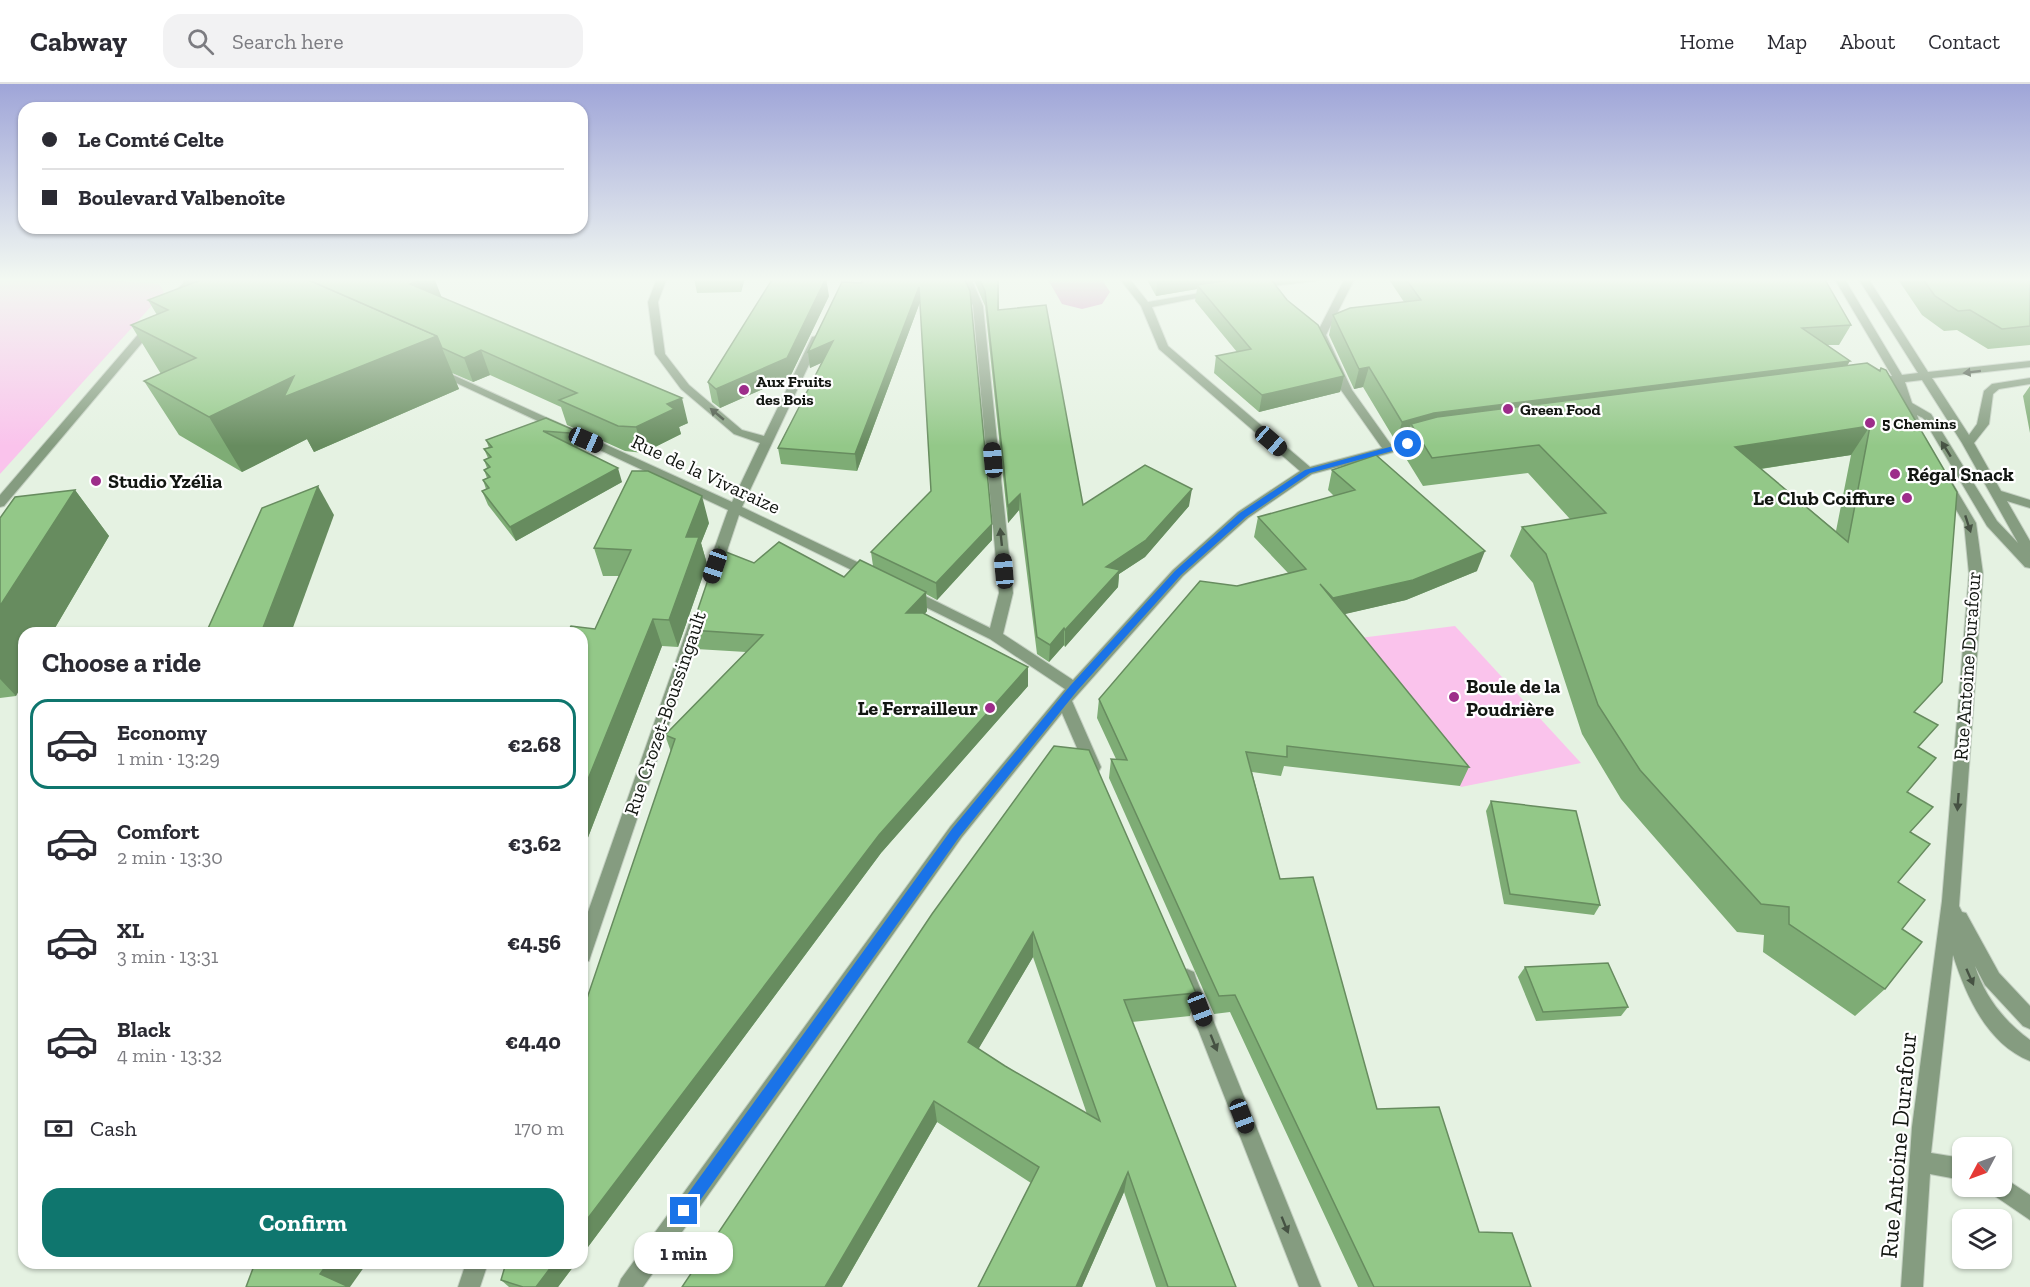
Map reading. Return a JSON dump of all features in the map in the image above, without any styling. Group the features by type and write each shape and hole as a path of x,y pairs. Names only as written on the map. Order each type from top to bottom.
{"street":[{"path":"0,503 144,334"},
{"path":"657,334 660,354 685,387 738,432 768,441"},
{"name":"Rue Crozet-Boussingault","path":"588,938 735,508 819,334"},
{"path":"981,334 1006,593 995,636"},
{"path":"1158,334 1163,347 1308,471"},
{"path":"1322,334 1347,390 1388,449"},
{"path":"1872,334 1898,378 1925,447"},
{"path":"1900,334 1968,442 2030,553"},
{"path":"2030,364 1898,378 1859,387 1907,404 1927,416 1992,523 2030,564"},
{"name":"Rue de la Vivaraize","path":"427,367 735,508 881,579"},
{"path":"1968,442 1983,424 1988,393 1996,386 2030,381"},
{"path":"629,1287 956,832 1069,695 1178,573 1243,515 1308,471 1388,449 1440,438"},
{"name":"Rue Antoine Durafour","path":"1912,1287 1922,1127 1951,901 1976,574 1970,523 1936,466"},
{"path":"1997,494 2030,504"},
{"path":"902,590 995,636 1069,695 1101,786"},
{"path":"1951,901 1992,979 2030,1020"},
{"name":"Rue Antoine Durafour","path":"1951,901 1963,961 1985,1011 1996,1026 2030,1052"},
{"path":"1181,966 1310,1287"},
{"path":"1920,1162 1952,1167"},
{"path":"2012,1195 2030,1209"},
{"path":"469,1287 475,1269"}],"shaded area":[{"path":"0,334 126,334 0,474"},
{"name":"Boule de la Poudrière","path":"1455,626 1581,763 1461,787 1344,640"}],"building":[{"path":"149,334 433,334 437,336 284,397 294,376 209,417 144,381 196,358"},
{"path":"433,334 530,334 682,398 667,404 674,409 636,427 618,426 559,400 577,393 481,350 464,358 442,348 437,336"},
{"path":"738,334 799,334 787,358 716,389 708,382"},
{"path":"817,334 901,334 855,454 778,448 833,341 808,352"},
{"path":"922,334 974,334 992,524 936,583 871,552 931,491"},
{"path":"990,334 1051,334 1083,505 1145,465 1192,489 1146,540 1106,567 1120,570 1050,645 1037,637 1020,494 1008,506"},
{"path":"1238,334 1323,334 1344,376 1262,395 1216,356 1251,349"},
{"path":"1342,334 1811,334 1850,361 1434,413 1402,422 1369,367 1359,369"},
{"path":"1867,363 1880,371 1881,368 1886,370 1957,492 1942,682 1914,712 1938,725 1918,747 1936,758 1907,792 1933,807 1910,832 1930,844 1898,882 1925,900 1902,929 1922,942 1885,989 1789,924 1789,907 1761,904 1640,770 1598,705 1546,554 1522,527 1606,513 1539,445 1432,458 1411,424 1437,417","holes":["1870,426 1848,542 1735,447"]},
{"path":"546,418 583,434 543,431 618,468 510,527 482,491 489,488 483,480 490,477 484,470 490,467 484,460 491,457 484,449 492,447 486,440"},
{"path":"1376,455 1485,551 1413,580 1333,598 1320,584 1469,767 1287,746 1287,757 1246,752 1280,879 1313,877 1377,1109 1439,1107 1479,1232 1512,1233 1531,1287 1374,1287 1235,995 1219,996 1111,759 1127,760 1099,699 1200,581 1237,586 1306,569 1258,517 1355,490 1332,470"},
{"path":"632,471 648,471 702,496 686,537 699,537 669,620 653,619 588,779 588,628 595,629 631,550 594,548"},
{"path":"318,486 263,627 209,627 262,508"},
{"path":"75,490 0,606 0,518 15,497"},
{"path":"779,542 844,577 860,560 926,592 906,613 923,613 1028,667 879,835 588,1218 588,995 675,739 665,735 763,635 691,630 719,547 724,556 726,552 754,563"},
{"path":"1054,746 1089,750 1196,993 1124,1000 1236,1287 1168,1287 1128,1172 1076,1287 978,1287 1039,1167 934,1101 825,1287 682,1287 932,914","holes":["1033,932 1100,1121 968,1042"]},
{"path":"1491,801 1576,811 1600,905 1510,894"},
{"path":"1608,963 1628,1007 1543,1012 1525,967"},
{"path":"253,1269 324,1269 320,1274 349,1287 246,1287"},
{"path":"504,1269 550,1269 536,1287 523,1287 501,1280"}],"place":[{"name":"Aux Fruits des Bois","path":"744,390"},
{"name":"Green Food","path":"1508,409"},
{"name":"5 Chemins","path":"1870,423"},
{"name":"Régal Snack","path":"1895,474"},
{"name":"Studio Yzélia","path":"96,481"},
{"name":"Le Club Coiffure","path":"1907,498"},
{"name":"Boule de la Poudrière","path":"1454,697"},
{"name":"Le Ferrailleur","path":"990,708"}],"route":[{"path":"684,1211 956,832 1074,688 1178,573 1243,515 1308,471 1408,444"}]}
